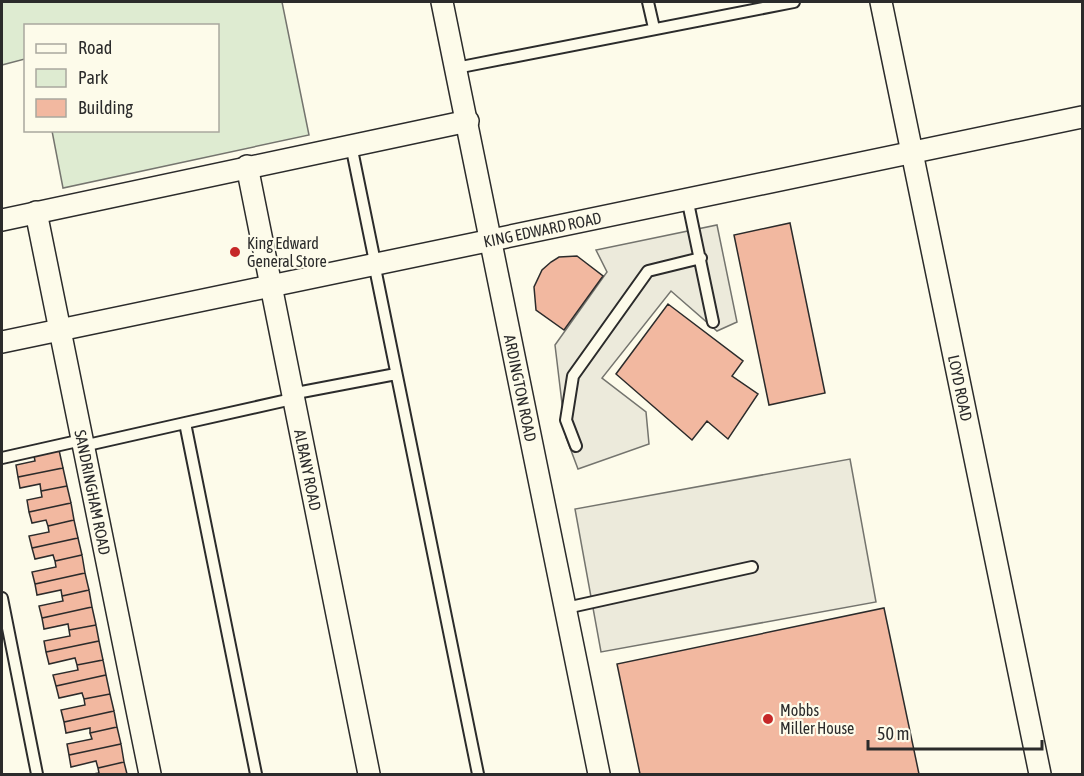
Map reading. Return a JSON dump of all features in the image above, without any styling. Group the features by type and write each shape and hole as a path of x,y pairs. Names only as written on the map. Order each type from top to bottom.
{"street":[{"name":"ARDINGTON ROAD","path":"442,2 599,774"},
{"name":"LOYD ROAD","path":"881,2 1040,774"},
{"name":"KING EDWARD ROAD","path":"2,342 374,262 1083,117"},
{"path":"2,220 246,166 468,122"},
{"name":"ALBANY ROAD","path":"246,166 369,774"},
{"name":"SANDRINGHAM ROAD","path":"36,212 150,774"}],"lane":[{"path":"648,2 654,28"},
{"path":"456,68 794,2"},
{"path":"351,145 478,774"},
{"path":"687,198 701,258 712,322"},
{"path":"576,446 566,420 573,376 648,272 701,258"},
{"path":"2,458 185,423 292,396 396,374"},
{"path":"185,423 256,774"},
{"path":"566,608 752,567"},
{"path":"2,598 37,774"}],"green space":[{"path":"2,2 282,2 309,135 63,188 52,132 219,132 219,24 24,24 24,59 2,65"}],"shaded area":[{"path":"717,225 737,322 717,331 671,291 602,378 646,412 649,444 578,469 566,437 555,345 607,272 596,250"},
{"path":"850,459 876,602 601,652 575,509"}],"building":[{"path":"790,223 825,393 769,405 734,235"},
{"path":"577,256 603,276 564,330 536,310 534,287 542,270 551,262 559,257"},
{"path":"668,304 743,361 732,376 758,394 728,439 707,421 692,440 616,374"},
{"path":"59,450 63,468 18,477 16,465 35,461 34,456"},
{"path":"63,468 67,486 41,491 40,484 20,488 18,477"},
{"path":"67,486 71,503 29,512 27,500 42,497 41,491"},
{"path":"71,503 74,520 48,526 46,520 32,523 29,512"},
{"path":"74,520 78,538 32,548 29,536 49,532 48,526"},
{"path":"78,538 82,555 55,561 53,555 35,559 32,548"},
{"path":"82,555 85,573 35,584 32,572 56,567 55,561"},
{"path":"85,573 89,590 62,596 61,590 37,595 35,584"},
{"path":"89,590 92,607 42,618 39,606 63,601 62,596"},
{"path":"92,607 96,625 69,630 68,624 44,629 42,618"},
{"name":"Mobbs Miller House","path":"884,608 919,774 640,774 617,664"},
{"path":"96,625 99,641 46,652 44,641 70,636 69,630"},
{"path":"99,641 103,660 77,665 75,658 49,664 46,652"},
{"path":"103,660 106,675 56,686 53,675 78,670 77,665"},
{"path":"106,675 110,694 84,699 82,693 59,698 56,686"},
{"path":"110,694 114,711 64,722 61,710 85,705 84,699"},
{"path":"114,711 117,727 90,733 90,728 66,733 64,722"},
{"path":"117,727 121,744 69,755 67,744 92,739 90,733"},
{"path":"121,744 124,762 98,768 96,761 71,767 69,755"},
{"path":"124,762 127,774 93,774 99,773 98,768"}],"place":[{"name":"King Edward General Store","path":"235,252"},
{"name":"Mobbs Miller House","path":"768,719"}]}
